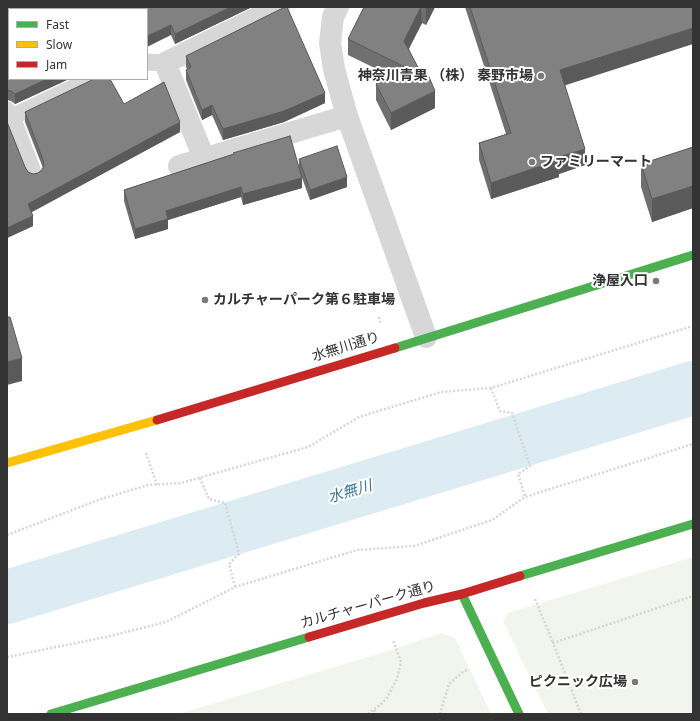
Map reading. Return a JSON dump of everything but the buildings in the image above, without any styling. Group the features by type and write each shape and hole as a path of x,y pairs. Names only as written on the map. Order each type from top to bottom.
{"street":[{"path":"204,158 156,63 279,7"},
{"path":"338,7 333,17 330,43 334,69 347,116 426,337"},
{"path":"179,166 347,116"},
{"name":"水無川通り","path":"7,463 203,407 693,255"},
{"name":"カルチャーパーク通り","path":"51,714 417,605 462,594 693,524"},
{"path":"462,594 519,714"}],"lane":[{"path":"34,174 9,113 90,80"}],"path":[{"path":"7,536 101,499 148,486 181,483 308,447 359,417 441,392 491,388 693,326"},
{"path":"491,388 500,412 512,414 530,466 518,474 525,497"},
{"path":"7,657 106,637 166,622 235,587 357,550 414,546 492,520 525,497 693,444"},
{"path":"146,453 157,485"},
{"path":"200,478 209,499 225,503 239,554 229,564 235,587"},
{"path":"553,643 693,596"},
{"path":"534,598 581,714"},
{"path":"368,714 387,698 393,689 400,670 401,662 392,638"},
{"path":"440,714 449,684 462,672 469,669"},
{"path":"374,710 377,714"}],"shaded area":[{"path":"693,557 693,714 548,714 503,621 508,613"},
{"path":"441,633 455,638 491,714 179,714 388,651"}],"waterway":[{"name":"水無川","path":"7,597 693,388"}],"traffic: fast":[{"path":"395,348 693,255"},
{"path":"520,576 693,524"},
{"path":"462,594 519,714"},
{"path":"51,714 309,637"}],"traffic: slow":[{"path":"7,463 157,420"}],"traffic: jam":[{"path":"157,420 395,348"},
{"path":"309,637 520,576"}],"place":[{"name":"神奈川青果 （株） 秦野市場","path":"541,76"},
{"name":"ファミリーマート","path":"532,162"},
{"name":"浄屋入口","path":"656,281"},
{"name":"カルチャーパーク第６駐車場","path":"205,300"},
{"name":"ピクニック広場","path":"635,682"}]}
